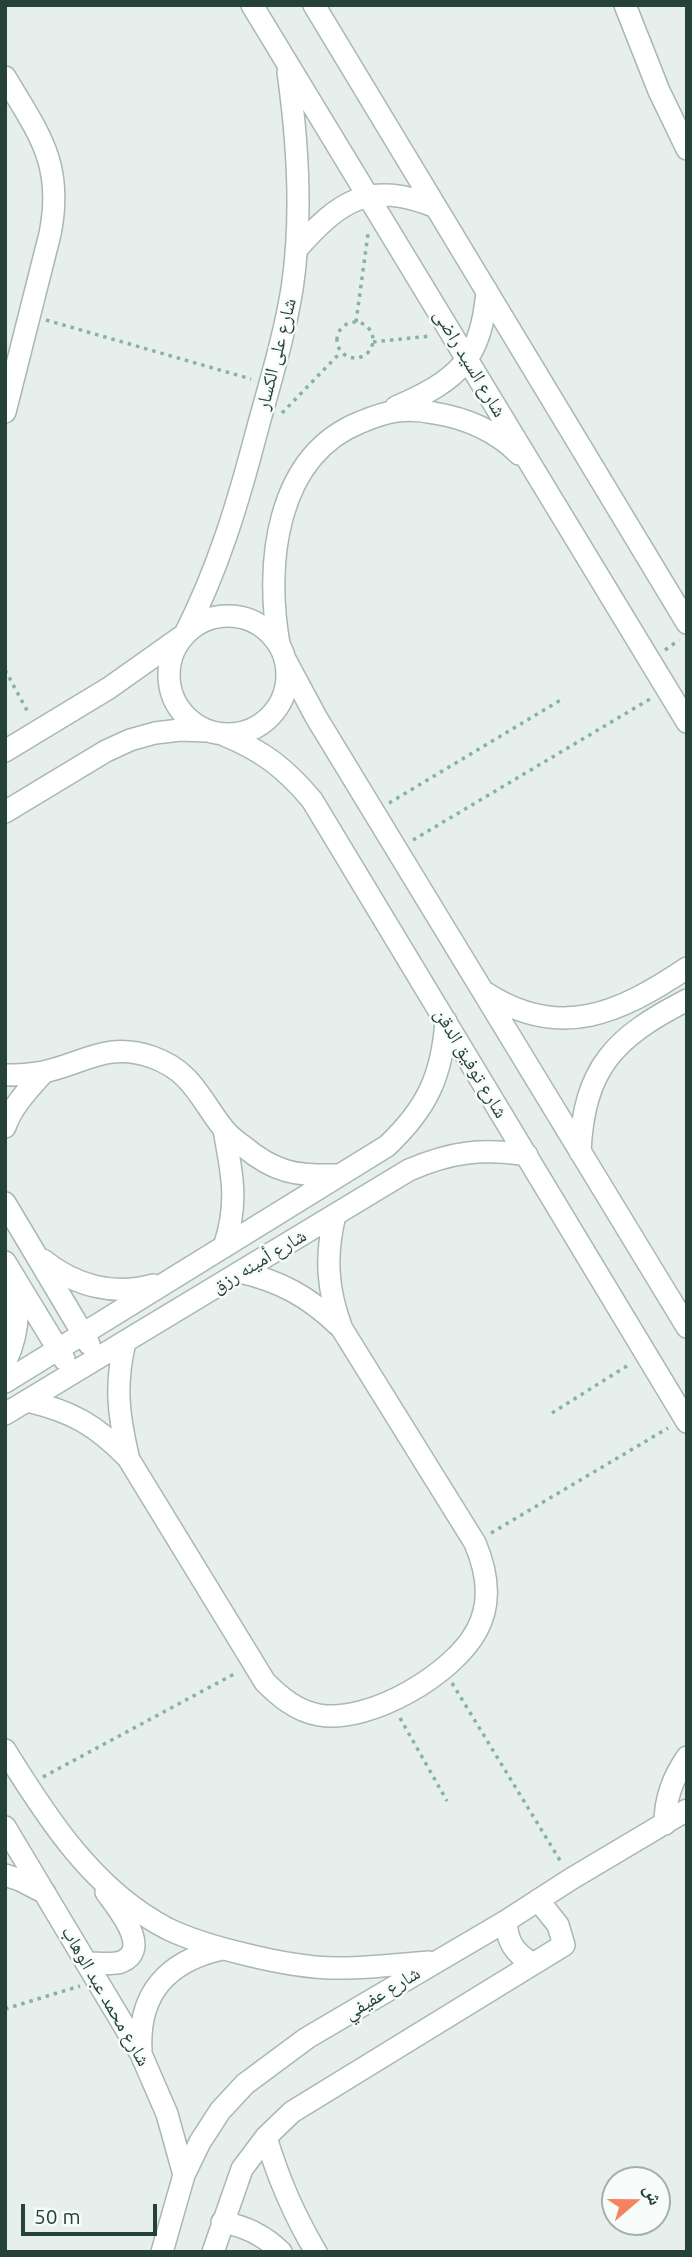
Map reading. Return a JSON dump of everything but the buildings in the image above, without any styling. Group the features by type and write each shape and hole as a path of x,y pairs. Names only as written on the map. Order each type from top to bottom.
{"street":[{"name":"شارع السيد راضى","path":"252,5 687,722"},
{"path":"314,5 687,623"},
{"path":"625,5 659,91 687,149"},
{"name":"شارع على الكسار","path":"184,635 215,571 227,538 285,326 296,250 298,203 297,156 287,62"},
{"path":"5,77 44,144 52,166 55,188 50,234 5,412"},
{"path":"296,250 330,214 349,202 392,195 414,198 436,207"},
{"path":"5,811 106,751 130,740 167,732 243,733 260,726 274,714 283,698 288,680 273,603 274,561 289,494 299,473 329,439 348,427 439,386 455,374 479,337 487,291"},
{"path":"388,411 421,410 443,414 485,429 512,447 536,472"},
{"path":"5,751 109,688 200,623 217,617 234,616 252,621 267,630 282,652 316,718 687,1327"},
{"path":"184,635 173,652 169,670 170,690 178,707 190,721 215,733"},
{"name":"شارع توفيق الدقن","path":"215,733 250,746 273,760 312,800 647,1353 679,1391 686,1420"},
{"path":"482,991 505,1005 530,1015 557,1019 584,1017 638,997 687,968"},
{"path":"580,1152 581,1125 587,1098 609,1054 642,1025 687,999"},
{"name":"شارع أمينه رزق","path":"5,1381 387,1146 408,1126 425,1103 444,1050 446,1021"},
{"path":"5,1075 44,1072 90,1056 123,1051 153,1057 180,1072 203,1097 224,1130 260,1160 285,1172 340,1175"},
{"path":"5,1127 24,1095 44,1072"},
{"path":"224,1130 234,1185 231,1227 224,1247"},
{"name":"شارع أمينه رزق","path":"5,1414 409,1170 436,1158 466,1152 487,1151 527,1156"},
{"path":"5,1203 97,1358"},
{"path":"27,1401 82,1419 106,1436 128,1458 265,1682 280,1697 298,1709 319,1715 340,1716 361,1713 390,1701 443,1668 466,1647 478,1629 485,1607 487,1585 484,1563 475,1543 342,1329 333,1307 327,1261 335,1215"},
{"path":"34,1252 56,1270 73,1279 110,1290 138,1289 166,1282"},
{"path":"6,1264 72,1374"},
{"path":"5,1363 13,1347 18,1318 15,1291 6,1264"},
{"path":"240,1272 263,1277 306,1297 342,1329"},
{"path":"125,1342 117,1397 128,1458"},
{"path":"5,1750 52,1824 93,1871 138,1911 169,1929 222,1949 305,1967 344,1968 434,1962"},
{"path":"665,1824 671,1784 687,1757"},
{"name":"شارع عفيفي","path":"162,2252 184,2175 200,2142 220,2111 245,2084 307,2038 687,1810"},
{"name":"شارع محمد عبد الوهاب","path":"5,1827 141,2054 167,2113 184,2175"},
{"path":"93,1871 132,1932 135,1942 127,1958 93,1972"},
{"path":"5,1875 46,1894"},
{"path":"213,2252 242,2169 266,2137 292,2112 564,1945 558,1925 538,1900"},
{"path":"506,1921 509,1942 531,1964"},
{"path":"141,2054 140,2029 146,2005 158,1984 176,1966 198,1954 222,1949"},
{"path":"266,2137 288,2199 316,2252"},
{"path":"222,2222 263,2236 281,2252"}],"path":[{"path":"356,322 370,200"},
{"path":"30,316 269,385"},
{"path":"356,322 369,328 373,342 366,354 353,358 341,352 337,339 339,332 349,323 356,322"},
{"path":"373,342 452,333"},
{"path":"280,416 341,352"},
{"path":"649,660 687,635"},
{"path":"5,670 39,731"},
{"path":"397,849 667,689"},
{"path":"375,812 564,698"},
{"path":"552,1413 647,1353"},
{"path":"475,1543 686,1420"},
{"path":"27,1785 254,1664"},
{"path":"443,1668 571,1879"},
{"path":"390,1701 447,1801"},
{"path":"5,2009 93,1972"}]}
